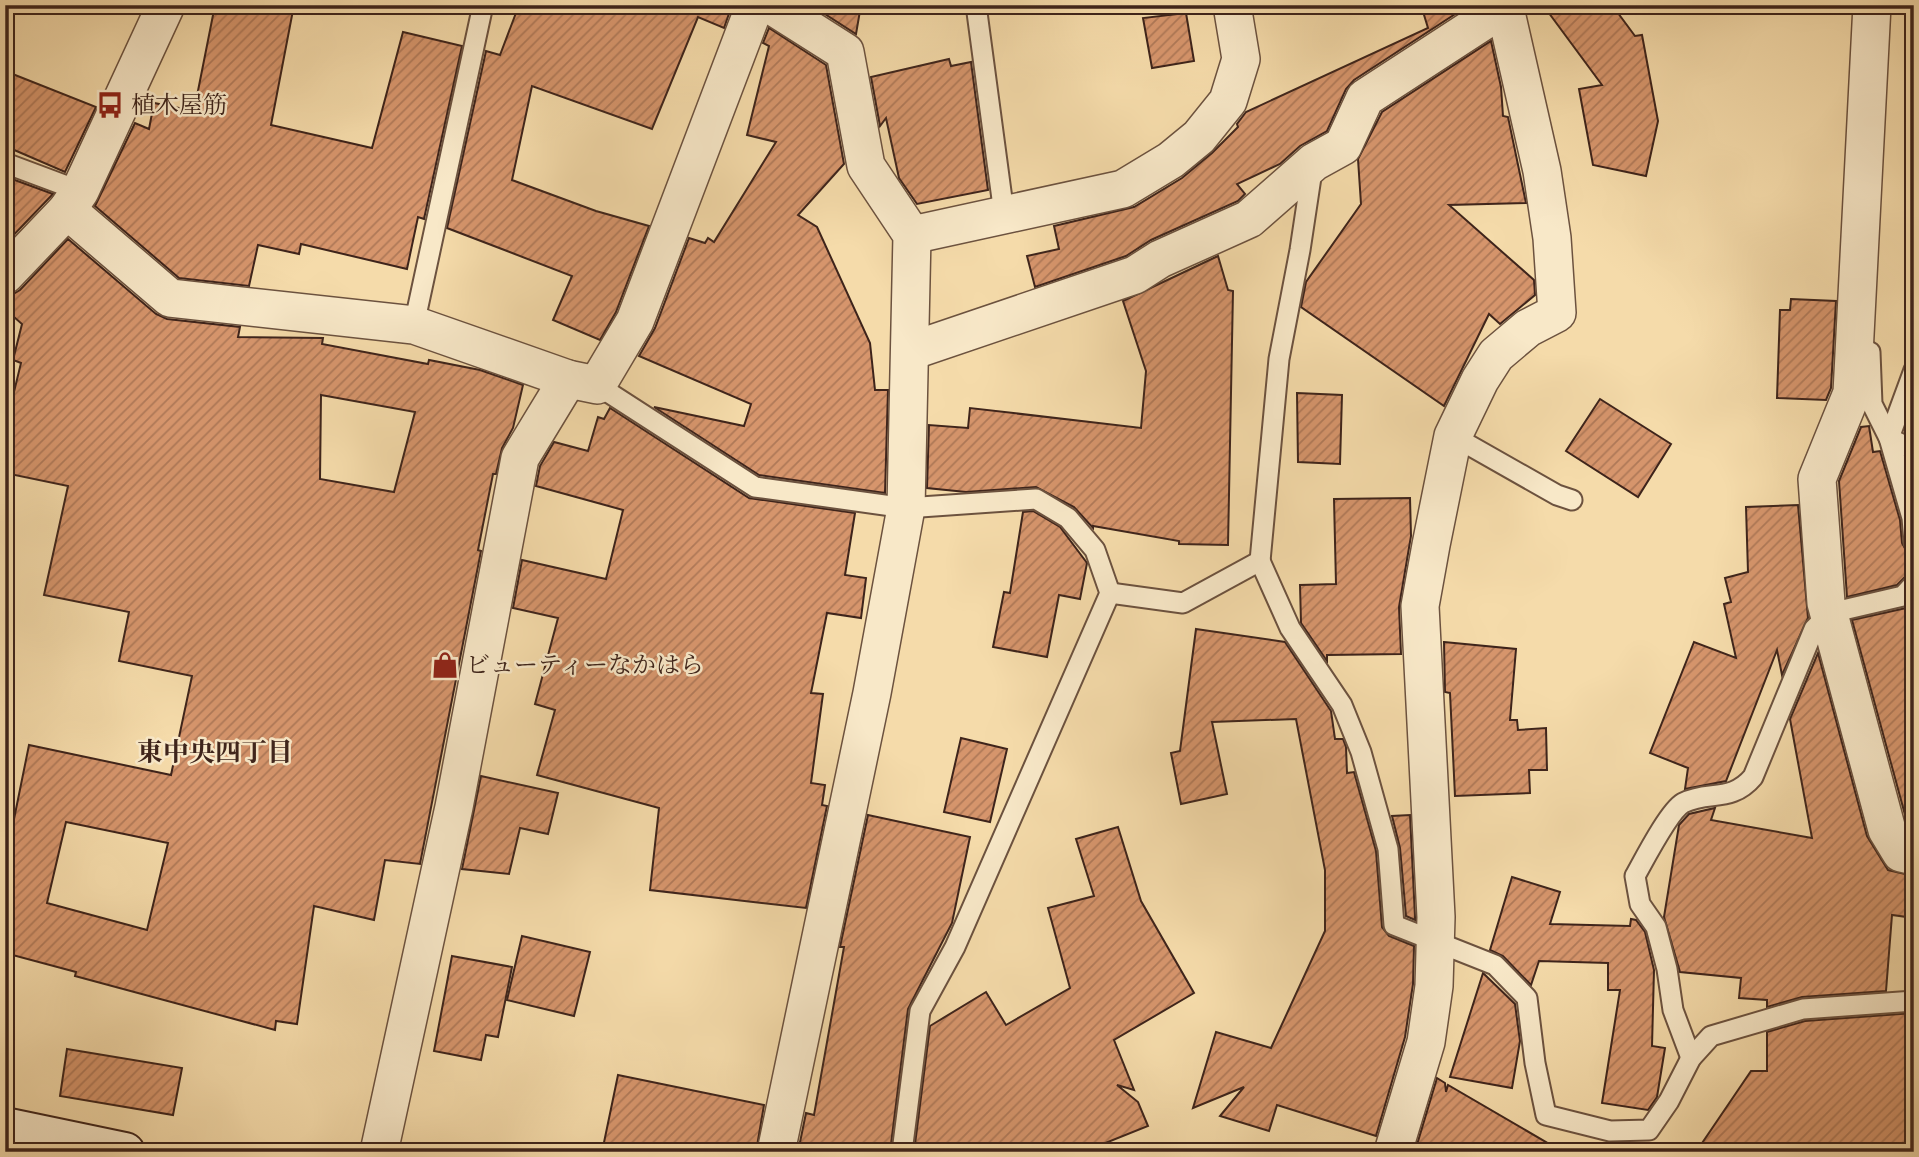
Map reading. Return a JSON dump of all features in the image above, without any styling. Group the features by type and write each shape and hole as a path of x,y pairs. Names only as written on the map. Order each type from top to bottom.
{"street":[{"path":"5,275 74,200 166,5"},
{"path":"379,1152 454,807 520,458 635,321 755,5"},
{"path":"771,5 845,52 866,166 912,235 906,508 872,693 776,1152"},
{"path":"912,235 1123,189 1171,160 1199,137 1228,101 1241,59 1233,5"},
{"path":"1872,5 1852,393 1817,479 1830,613 1887,831 1901,853 1914,856"},
{"path":"911,351 1135,275 1160,259 1249,219 1314,162 1343,146 1365,98 1507,7 1542,171 1552,238 1558,313 1528,328 1496,355 1453,436 1420,606 1436,943 1434,986 1426,1042 1393,1152"},
{"path":"74,200 170,298 414,325 583,382"},
{"path":"5,1127 125,1152"}],"lane":[{"path":"414,325 482,5"},
{"path":"976,5 1004,215"},
{"path":"1314,162 1279,359 1260,561 1290,628 1342,705 1361,752 1388,849 1394,925 1494,964 1527,998 1535,1063 1546,1115 1610,1131 1649,1130 1670,1101 1691,1058 1710,1035 1803,1009 1914,1001"},
{"path":"5,163 74,200"},
{"path":"1858,251 1868,278 1872,404 1889,438 1912,518 1914,542"},
{"path":"1889,438 1914,370"},
{"path":"583,382 755,487 906,508 1036,499 1068,518 1095,550 1110,593 955,947 920,1011 902,1152"},
{"path":"1453,436 1558,495 1572,500"},
{"path":"1889,438 1914,450"},
{"path":"1110,593 1182,603 1260,561"},
{"path":"1691,1058 1673,1010 1667,969 1656,927 1640,904 1635,876 1660,833 1682,803 1742,790 1753,777 1814,629 1830,613 1903,596 1914,584"}],"building":[{"path":"215,5 294,5 271,125 372,148 403,32 462,46 424,219 418,217 407,269 301,244 299,254 258,245 249,286 179,278 95,206 135,123 149,129 154,103 194,111"},
{"path":"519,5 732,5 724,28 698,17 652,129 532,86 512,180 596,211 649,226 616,312 600,340 553,320 572,276 447,228 486,51 500,55"},
{"path":"811,5 861,5 856,34"},
{"path":"1421,5 1469,5 1354,80 1346,89 1327,131 1300,146 1280,164 1237,184 1245,194 1238,201 1151,240 1126,256 1035,287 1027,256 1059,249 1054,226 1134,207 1182,178 1212,153 1238,127 1237,124 1246,112 1428,28"},
{"path":"1543,5 1612,5 1635,36 1642,35 1658,121 1646,176 1593,165 1579,89 1602,85"},
{"path":"1186,13 1194,61 1152,68 1143,18"},
{"path":"769,28 826,65 844,164 798,215 817,227 870,343 875,390 888,390 885,493 759,475 654,407 744,426 751,404 639,356 655,328 689,238 705,243 708,238 714,242 776,142 747,135 769,46 763,43"},
{"path":"1491,41 1501,87 1503,116 1508,117 1526,203 1449,205 1534,280 1535,295 1500,324 1489,314 1444,406 1301,307 1306,282 1361,204 1358,159 1382,112"},
{"path":"949,59 951,66 971,62 988,190 917,204 899,178 886,118 880,126 871,77"},
{"path":"5,71 96,107 65,172 5,146"},
{"path":"12,179 53,194 5,244 5,186"},
{"path":"68,239 156,314 167,319 240,327 238,337 323,338 322,344 428,364 429,360 480,370 523,385 513,428 502,448 496,474 493,474 478,550 481,551 420,864 385,860 374,920 314,906 297,1024 276,1021 275,1030 75,976 76,972 5,953 5,817 14,819 29,745 171,775 192,676 119,661 129,612 44,595 68,486 5,473 5,429 21,363 13,360 22,324 5,309 5,299 20,290","holes":["321,395 415,412 394,492 320,479","66,822 168,843 147,930 47,903"]},
{"path":"1218,256 1228,290 1233,291 1228,545 1179,544 1179,541 1093,528 1074,507 1036,487 966,492 927,488 929,425 968,428 970,408 1141,428 1146,371 1123,301"},
{"path":"1791,299 1836,301 1831,388 1826,400 1777,398 1780,310 1790,310"},
{"path":"1297,393 1342,395 1340,464 1298,462"},
{"path":"1600,399 1671,444 1638,497 1566,451"},
{"path":"610,408 749,498 855,513 845,575 866,578 861,618 827,613 811,693 823,694 811,783 825,785 822,805 827,806 806,908 650,890 659,808 537,775 555,710 535,704 558,618 513,608 522,560 606,579 623,510 536,486 540,466 554,442 588,451 598,417 604,419"},
{"path":"1869,426 1873,452 1880,451 1900,520 1902,543 1907,552 1910,572 1897,585 1847,597 1839,481 1861,427"},
{"path":"1410,498 1411,536 1399,607 1401,654 1327,655 1327,661 1301,623 1300,585 1336,584 1334,499"},
{"path":"1798,505 1808,618 1782,675 1777,650 1726,781 1685,789 1688,768 1650,753 1694,642 1736,658 1724,604 1731,602 1725,578 1748,572 1746,507"},
{"path":"1033,511 1060,527 1087,563 1080,599 1059,595 1047,657 993,647 1004,592 1010,593 1023,512"},
{"path":"1914,602 1914,834 1907,822 1852,620 1906,608"},
{"path":"1196,629 1285,642 1331,711 1335,739 1343,739 1346,747 1347,773 1354,772 1376,851 1382,927 1389,936 1414,946 1413,984 1405,1037 1376,1136 1277,1105 1269,1131 1220,1116 1244,1087 1193,1108 1216,1032 1271,1048 1325,931 1325,870 1296,719 1212,722 1227,794 1181,804 1171,753 1180,751"},
{"path":"1444,642 1516,649 1510,720 1517,720 1518,730 1546,728 1547,770 1529,770 1530,793 1455,796 1450,693 1445,692"},
{"path":"1818,653 1867,836 1888,870 1914,876 1914,918 1892,915 1886,991 1802,997 1767,1007 1767,1000 1739,998 1741,978 1680,972 1664,917 1679,825 1689,814 1715,808 1711,820 1812,838 1790,719"},
{"path":"961,738 1007,749 990,822 944,812"},
{"path":"481,776 558,793 548,834 520,828 509,874 462,869"},
{"path":"868,815 970,837 952,923 908,1009 890,1152 798,1152 806,1113 814,1115 844,947 840,947"},
{"path":"1410,815 1415,920 1406,916 1400,848 1392,816"},
{"path":"1118,827 1141,901 1194,993 1114,1040 1134,1090 1117,1085 1138,1102 1148,1126 1083,1152 914,1152 930,1026 986,992 1006,1025 1070,988 1048,908 1094,896 1076,839"},
{"path":"1512,877 1560,892 1550,924 1630,926 1631,919 1636,920 1645,932 1654,970 1652,1046 1665,1048 1657,1097 1648,1110 1602,1103 1620,990 1608,990 1608,963 1539,961 1531,985 1503,956 1490,950"},
{"path":"522,936 590,952 574,1016 507,1000"},
{"path":"452,956 512,967 498,1037 486,1035 481,1060 434,1051"},
{"path":"1483,973 1515,1004 1520,1041 1512,1088 1450,1077"},
{"path":"1914,1013 1914,1152 1696,1152 1751,1071 1767,1071 1767,1032 1805,1021"},
{"path":"67,1049 182,1068 173,1115 60,1096"},
{"path":"618,1075 764,1105 756,1152 602,1152"},
{"path":"1437,1078 1445,1083 1446,1092 1448,1085 1563,1152 1427,1152 1416,1148"}],"place":[{"name":"植木屋筋","path":"110,105"},
{"name":"ビューティーなかはら","path":"445,665"}],"district":[{"name":"東中央四丁目","path":"215,752"}]}
